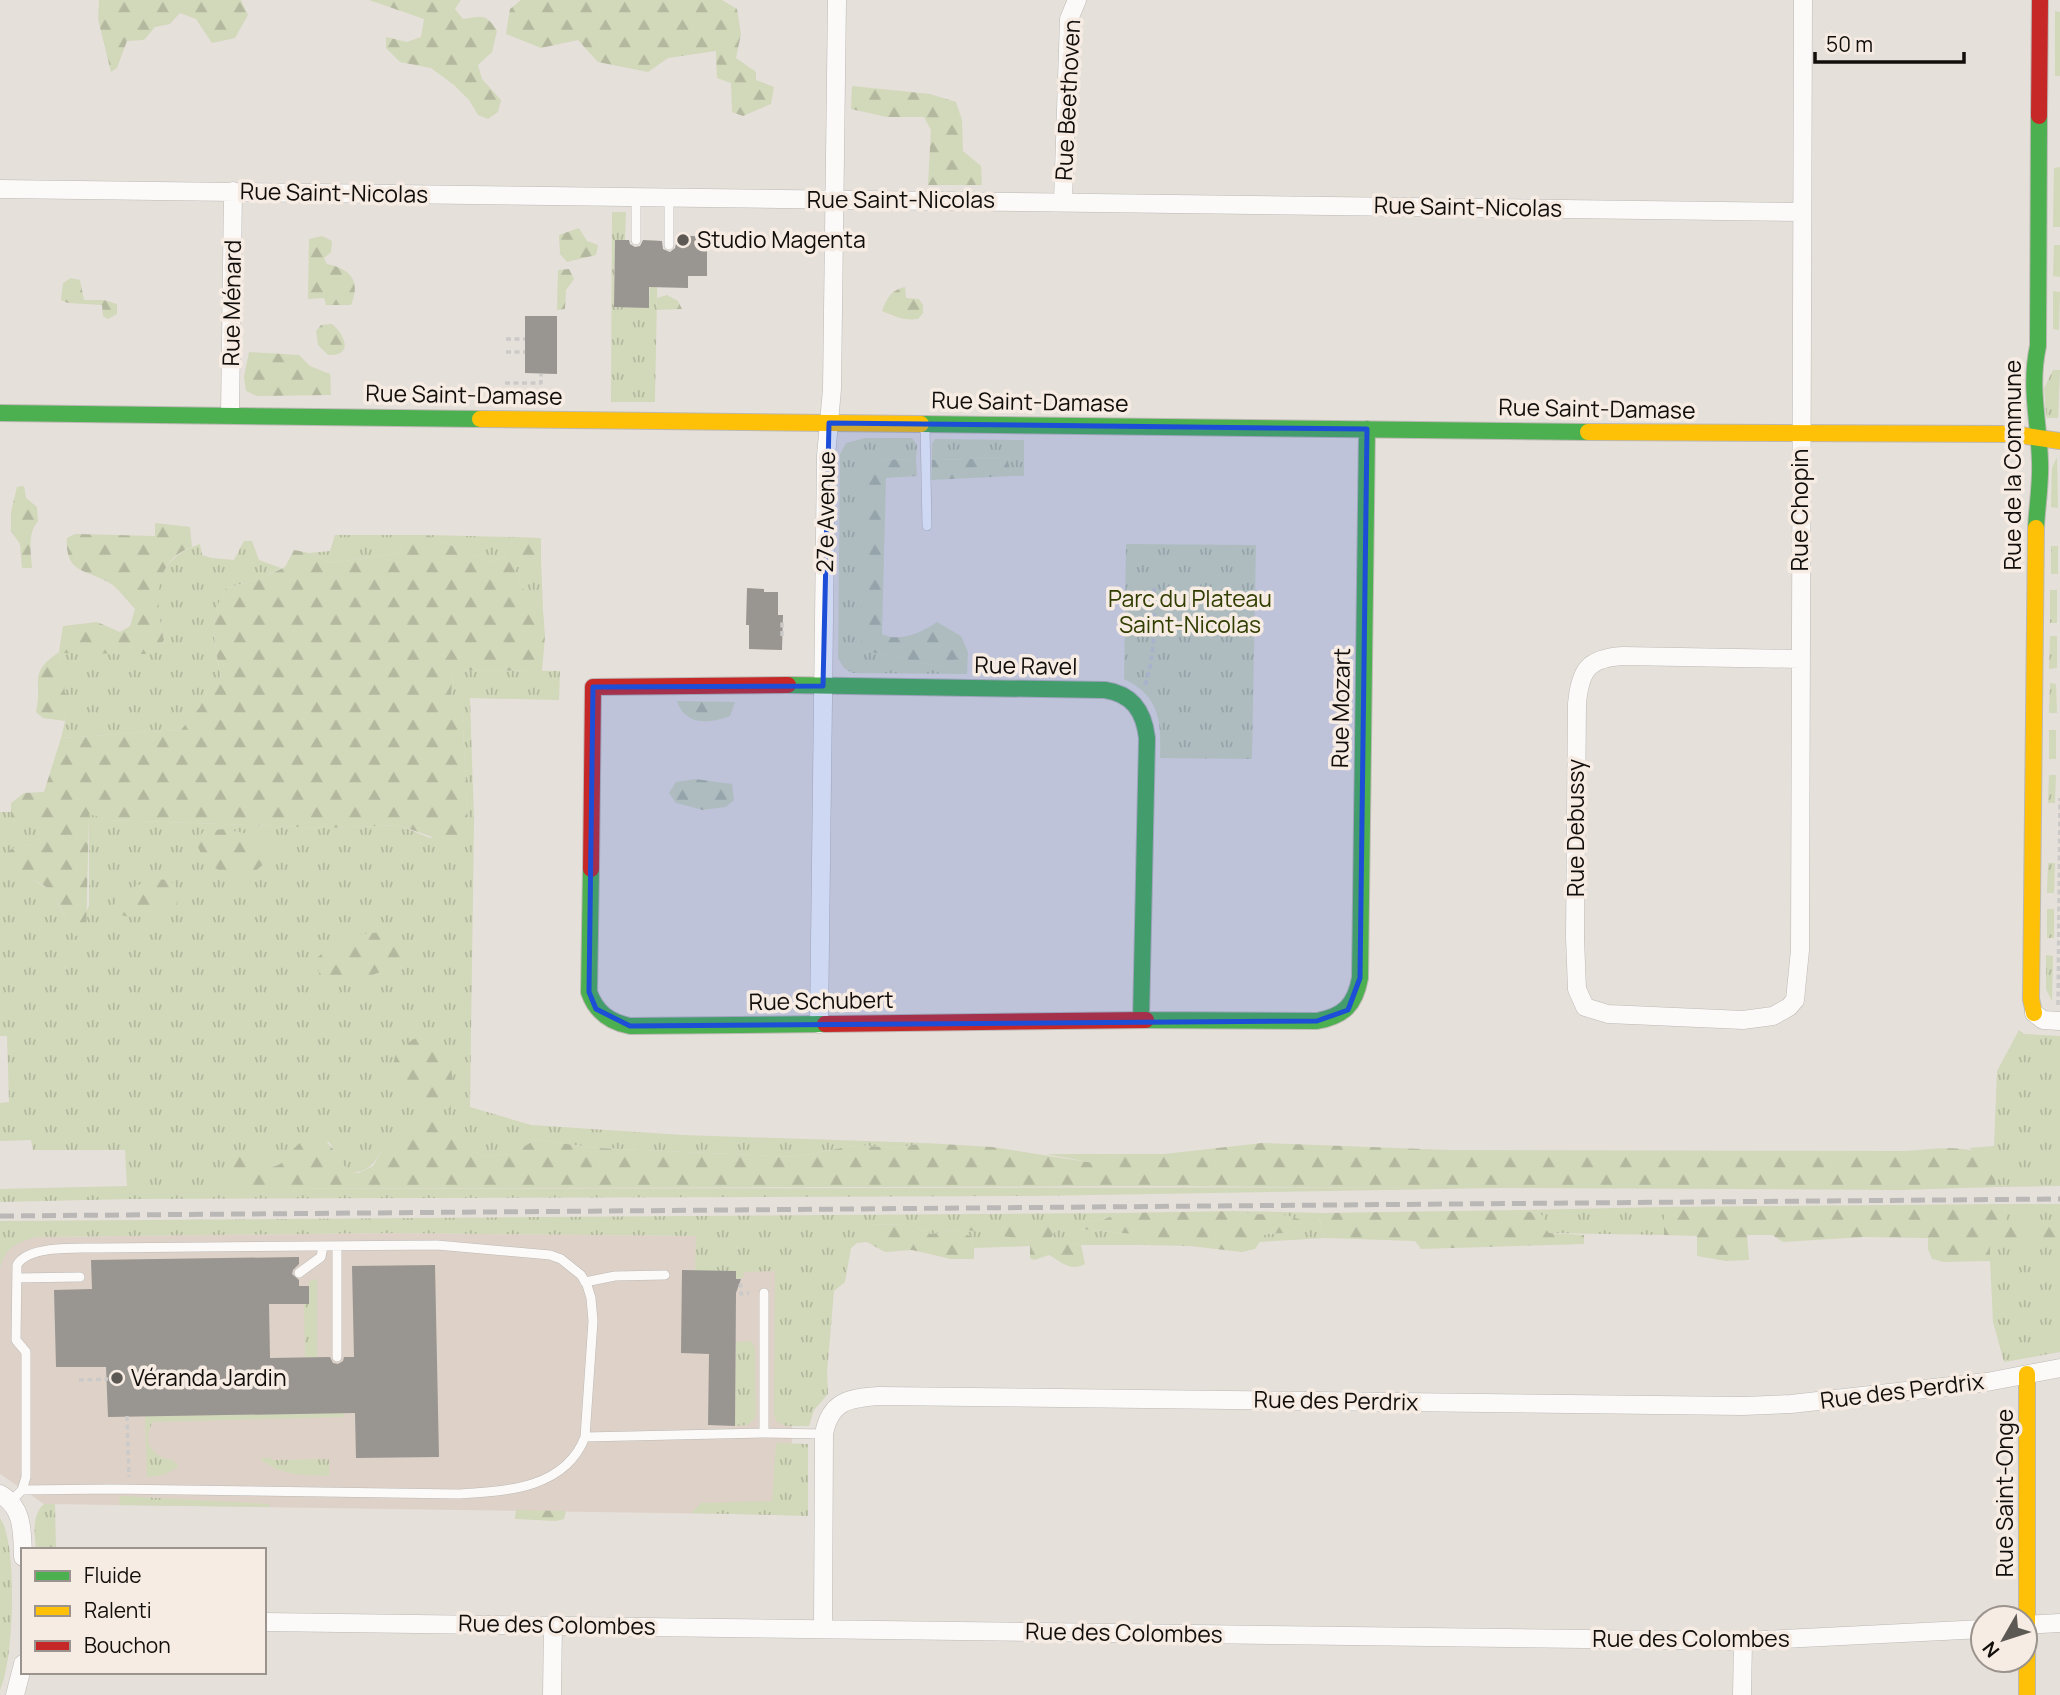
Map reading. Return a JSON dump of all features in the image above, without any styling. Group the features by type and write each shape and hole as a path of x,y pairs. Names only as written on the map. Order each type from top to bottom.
{"street":[{"name":"27e Avenue","path":"819,1024 826,456 832,389 837,0"},
{"name":"Rue Beethoven","path":"1063,201 1069,19 1077,0"},
{"name":"Rue Chopin","path":"1782,1013 1795,1000 1800,962 1799,434 1803,0"},
{"name":"Rue de la Commune","path":"2034,1013 2031,999 2036,529 2040,462 2033,370 2038,346 2040,0"},
{"name":"Rue Saint-Nicolas","path":"0,189 1801,212"},
{"name":"Rue Ménard","path":"230,415 233,191"},
{"name":"Rue Saint-Damase","path":"0,413 1799,434 2013,434 2060,441"},
{"name":"Rue Mozart","path":"1358,988 1367,429"},
{"name":"Rue Debussy","path":"1782,1013 1763,1019 1743,1020 1608,1014 1585,1007 1580,999 1576,978 1577,704 1580,684 1587,669 1598,659 1606,657 1801,659"},
{"name":"Rue Ravel","path":"593,687 822,686 1115,690 1133,701"},
{"name":"Rue Schubert","path":"593,687 589,992 596,1009 608,1019 630,1026 1141,1020 1317,1021 1334,1018 1348,1010 1356,998 1358,988"},
{"path":"1133,701 1146,721 1147,738 1141,1020"},
{"path":"2034,1013 2043,1020 2060,1021"},
{"name":"Rue des Perdrix","path":"823,1629 824,1434 826,1423 836,1407 853,1399 872,1396 1743,1406 1811,1402 1987,1382 2060,1368"},
{"name":"Rue Saint-Onge","path":"2026,1604 2027,1374"},
{"path":"11,1495 22,1523 23,1548"},
{"name":"Rue des Colombes","path":"266,1622 1743,1642 1969,1630"},
{"path":"2039,1624 2060,1623"},
{"path":"552,1695 553,1625"},
{"path":"1742,1695 1743,1642"},
{"path":"15,1695 21,1672"},
{"name":"Rue Saint-Onge","path":"2026,1674 2026,1695"}],"lane":[{"path":"636,197 636,240"},
{"path":"669,197 669,245"},
{"path":"925,424 927,526"},
{"path":"437,1245 550,1255 575,1268 585,1282 591,1298 593,1321 585,1437 572,1460 552,1476 514,1490 458,1494 130,1489 11,1495 27,1463 26,1352 16,1340 16,1278 20,1259 37,1252 79,1248 323,1246 437,1245"},
{"path":"299,1273 321,1257 323,1246"},
{"path":"337,1246 337,1357"},
{"path":"585,1282 604,1276 665,1275"},
{"path":"16,1278 80,1277"},
{"path":"764,1293 764,1433"},
{"path":"585,1437 824,1434"}],"path":[{"path":"506,339 525,339"},
{"path":"506,352 525,352"},
{"path":"505,383 541,383 541,374"},
{"path":"1133,701 1143,690 1150,667 1154,588"},
{"path":"782,621 782,636"},
{"path":"2058,1002 2060,798"},
{"path":"739,1286 741,1285 741,1294"},
{"path":"79,1380 107,1379"},
{"path":"127,1416 130,1489"}],"highlighted area":[{"path":"829,423 1367,429 1360,978 1348,1010 1317,1021 630,1026 596,1009 589,992 593,687 823,686"}],"shaded area":[{"path":"392,1233 794,1237 791,1515 44,1504 0,1474 0,1268 5,1252 18,1242 36,1237"}],"green space":[{"path":"99,0 241,0 248,15 235,38 212,43 196,19 180,13 170,24 155,27 144,40 127,41 117,68 111,72 98,19"},
{"path":"369,0 461,0 455,9 463,19 479,17 490,21 497,31 492,52 478,65 482,79 501,100 498,112 488,119 478,115 469,100 454,85 431,68 400,62 386,48 386,37 407,42 421,37 424,19"},
{"path":"521,0 722,0 737,9 741,34 736,58 756,72 756,80 774,87 771,104 743,116 732,112 731,83 717,78 716,51 668,58 648,72 598,62 578,40 541,48 506,34 510,9"},
{"path":"2055,11 2060,12 2060,76 2055,76"},
{"path":"852,86 930,94 956,102 962,120 963,151 981,166 982,185 928,185 931,130 924,117 887,117 851,109"},
{"path":"2060,167 2060,227 2053,227 2054,168"},
{"path":"612,212 626,212 625,240 615,240 614,307 649,307 651,240 658,241 655,402 611,402"},
{"path":"579,228 587,241 598,245 596,255 567,262 560,254 559,235"},
{"path":"322,236 332,241 331,252 324,258 327,264 342,269 352,277 355,289 351,305 326,305 324,298 308,299 309,239"},
{"path":"2054,245 2060,245 2060,277 2053,276"},
{"path":"569,269 574,279 566,290 565,309 557,310 558,270"},
{"path":"71,278 80,280 84,300 104,300 117,304 117,314 108,319 103,316 102,305 68,303 61,300 63,283"},
{"path":"905,287 906,298 919,299 923,305 923,313 918,319 904,319 882,311 890,295"},
{"path":"2053,291 2060,292 2059,330 2053,329"},
{"path":"667,295 678,301 682,309 657,310 657,298"},
{"path":"332,324 345,344 341,352 328,355 318,345 316,331 321,325"},
{"path":"249,352 299,355 310,366 330,374 331,395 257,396 246,391 244,377"},
{"path":"2053,370 2060,370 2058,418 2047,418 2044,388"},
{"path":"865,438 912,438 917,445 916,460 877,459 861,650 944,667 968,652 967,674 852,673 844,668 838,658 840,454 846,443"},
{"path":"935,439 1024,440 1024,476 1012,476 1007,458 932,460 932,444"},
{"path":"2057,457 2058,508 2051,507 2052,468"},
{"path":"1007,458 1012,476 931,480 932,460"},
{"path":"877,459 916,460 917,476 886,478 882,634 903,637 918,633 937,622 961,636 968,652 944,667 861,650 862,488 867,466"},
{"path":"24,486 26,498 37,507 38,521 30,543 32,568 22,568 20,544 11,531 11,512 17,487"},
{"path":"155,523 190,527 192,547 169,563 163,574 159,613 164,640 153,654 59,653 65,693 79,700 67,714 65,721 43,718 36,712 38,679 43,666 59,652 63,626 97,622 120,632 130,626 135,609 112,584 73,564 69,558 67,538 75,534 155,536"},
{"path":"335,535 408,535 397,553 331,563 309,553 330,551"},
{"path":"408,535 427,535 489,562 504,557 515,537 541,538 541,559 524,558 515,567 525,591 543,610 545,636 542,671 453,670 451,696 462,708 468,828 447,842 398,825 328,828 110,820 89,814 86,935 74,936 57,900 45,886 24,877 7,874 6,853 19,844 35,846 41,835 30,822 11,820 11,803 24,793 44,792 61,738 181,730 200,707 211,683 221,678 214,622 226,588 262,578 285,567 294,550 309,553 331,563 397,553"},
{"path":"427,535 515,537 504,557 489,562"},
{"path":"244,541 252,541 259,560 281,568 262,578 226,588 214,622 221,679 211,683 200,707 181,730 61,738 67,714 59,652 153,654 164,640 158,595 164,570 172,560 200,544 202,555 234,560"},
{"name":"Parc du Plateau Saint-Nicolas","path":"1126,544 1256,545 1252,759 1160,758 1159,722 1152,702 1136,686 1124,679"},
{"path":"2051,546 2058,546 2058,574 2051,574"},
{"path":"524,558 541,559 543,610 529,596 519,580 515,567"},
{"path":"2050,590 2057,590 2057,623 2050,623"},
{"path":"2050,636 2057,636 2057,668 2049,669"},
{"path":"453,670 560,671 559,700 470,698 474,820 470,1107 531,1125 683,1135 925,1143 894,1148 857,1145 795,1157 598,1148 535,1140 511,1154 483,1156 462,1144 445,1128 382,1150 372,1164 360,1172 348,1172 329,1142 291,1153 283,1164 272,1167 260,1156 238,1189 1555,1187 1033,1196 133,1199 0,1202 0,1189 127,1186 125,1150 33,1150 31,1140 0,1141 0,1103 9,1102 7,1036 0,1036 0,812 11,812 11,820 31,822 41,835 35,846 19,844 30,878 52,891 74,936 89,906 89,813 110,820 328,828 398,825 430,838 468,827 462,708 451,696"},
{"path":"2050,683 2056,684 2057,713 2049,713"},
{"path":"677,701 735,702 730,716 714,721 699,721 686,715"},
{"path":"2049,730 2056,730 2056,759 2049,759"},
{"path":"2049,775 2056,775 2055,803 2048,803"},
{"path":"695,779 732,784 734,800 726,807 703,810 676,803 669,793 676,782"},
{"path":"225,829 252,835 267,843 267,861 252,874 222,872 212,865 200,851 196,840 204,831"},
{"path":"2048,863 2055,863 2054,893 2047,893"},
{"path":"152,879 170,880 180,892 177,905 135,917 119,914 111,908 125,891"},
{"path":"2047,909 2054,909 2054,938 2047,938"},
{"path":"393,931 400,949 400,965 372,975 337,981 319,973 316,959 333,943 362,934"},
{"path":"2046,955 2053,956 2052,1001 2046,989"},
{"path":"2019,1030 2024,1034 2060,1036 2060,1186 1996,1187 1993,1165 1969,1148 1994,1146 1997,1071"},
{"path":"419,1036 439,1047 448,1060 453,1086 450,1110 414,1100 394,1082 392,1070 397,1050"},
{"path":"419,1119 430,1120 445,1128 462,1144 483,1156 511,1154 535,1140 598,1148 795,1157 857,1145 894,1148 925,1143 992,1147 1094,1163 1117,1154 1164,1154 1262,1143 1449,1150 1905,1151 1953,1148 1966,1149 1987,1157 1994,1167 1996,1187 1901,1190 1148,1186 238,1189 227,1183 224,1172 230,1160 242,1153 260,1156 272,1167 285,1160 300,1143 316,1137 329,1144 348,1172 359,1173 373,1166 382,1150"},
{"path":"1046,1154 1117,1154 1094,1163"},
{"path":"2005,1204 2060,1204 2060,1227 2006,1227"},
{"path":"2005,1204 2007,1227 2060,1227 2060,1239 1990,1239 1990,1261 1944,1262 1932,1259 1928,1238 1864,1237 1783,1242 1772,1235 1747,1235 1749,1260 1726,1261 1697,1256 1697,1236 1664,1235 1664,1207"},
{"path":"1664,1207 1664,1235 1549,1233 1544,1227 1542,1215 1521,1210"},
{"path":"1521,1210 1542,1215 1546,1222 1544,1227 1549,1233 1584,1235 1584,1244 1421,1249 1415,1241 1325,1238 1319,1217 1323,1213"},
{"path":"1236,1211 1323,1213 1319,1218 1325,1238 1258,1242 1265,1234 1286,1233 1300,1226 1301,1221 1285,1216"},
{"path":"1236,1211 1293,1217 1301,1220 1300,1226 1286,1233 1265,1234 1255,1249 1242,1252 1190,1246 1144,1245 1133,1234 1080,1229 1080,1223 1103,1220 1118,1213"},
{"path":"1118,1213 1103,1220 1081,1223 1080,1229 1134,1234 1144,1245 1081,1245 1051,1240 1054,1232 1065,1228 1027,1240 1030,1246 974,1248 970,1236 953,1230 931,1234 913,1225 867,1224 867,1242 857,1243 851,1248 845,1282 834,1291 827,1372 828,1394 814,1410 809,1426 786,1426 777,1422 774,1415 775,1271 744,1272 743,1278 736,1279 736,1271 695,1271 696,1236 392,1233 36,1237 12,1247 5,1255 0,1268 0,1221"},
{"path":"1073,1223 1054,1232 1051,1239 1081,1245 1085,1264 1080,1266 1066,1265 1049,1255 1034,1260 1030,1258 1027,1240 967,1230 969,1224"},
{"path":"866,1224 913,1225 931,1234 953,1230 970,1236 974,1259 951,1259 912,1250 885,1252 867,1242"},
{"path":"1989,1239 2060,1239 2060,1352 2004,1362 1993,1322"},
{"path":"317,1279 317,1357 305,1357 304,1304 309,1303 309,1281"},
{"path":"751,1341 755,1348 756,1417 748,1425 735,1426 736,1342"},
{"path":"344,1413 344,1417 153,1422 148,1436 151,1447 159,1456 173,1460 179,1467 163,1475 147,1477 145,1416"},
{"path":"776,1443 808,1444 808,1516 691,1513 701,1503 772,1501"},
{"path":"260,1458 329,1459 329,1476 283,1471"},
{"path":"120,1496 269,1504 269,1507 119,1505"},
{"path":"44,1504 55,1504 56,1548 36,1548 35,1520"},
{"path":"516,1510 566,1511 564,1519 556,1521 515,1519"},
{"path":"0,1518 10,1551 12,1602 8,1655 0,1690"}],"building":[{"path":"678,235 707,237 707,276 688,276 688,288 649,287 649,308 614,307 615,240 629,240 635,247 640,246 643,240 662,241 663,249 670,252 675,248"},
{"path":"525,316 557,316 557,374 525,373"},
{"path":"747,588 778,592 778,615 783,615 782,650 749,649 749,625 746,625"},
{"path":"299,1257 299,1264 292,1274 299,1280 299,1286 309,1286 309,1304 269,1304 270,1358 330,1357 333,1363 338,1364 344,1357 354,1357 352,1266 435,1265 439,1457 356,1458 355,1413 108,1417 106,1367 56,1367 54,1290 92,1289 91,1260"},
{"path":"682,1270 736,1271 736,1279 741,1279 736,1293 735,1426 708,1425 709,1354 681,1353"}],"railway":[{"path":"0,1216 2060,1199"}],"traffic: fast":[{"path":"2036,528 2040,470 2034,390 2038,346 2039,116"},
{"path":"0,413 480,419"},
{"path":"921,424 1588,432"},
{"path":"1146,1020 1317,1021 1334,1016 1347,1008 1355,995 1360,978 1367,429"},
{"path":"788,685 1105,690 1130,700 1140,712 1147,738 1141,1020"},
{"path":"591,869 589,992 595,1005 610,1019 630,1026 825,1024"}],"traffic: slow":[{"path":"480,419 921,424"},
{"path":"1588,432 2013,434 2060,441"},
{"path":"2034,1013 2031,999 2036,528"},
{"path":"2027,1374 2027,1695"}],"traffic: jam":[{"path":"2039,116 2040,0"},
{"path":"591,869 593,687 788,685"},
{"path":"825,1024 1146,1020"}],"place":[{"name":"Studio Magenta","path":"683,240"},
{"name":"Véranda Jardin","path":"117,1378"}]}
